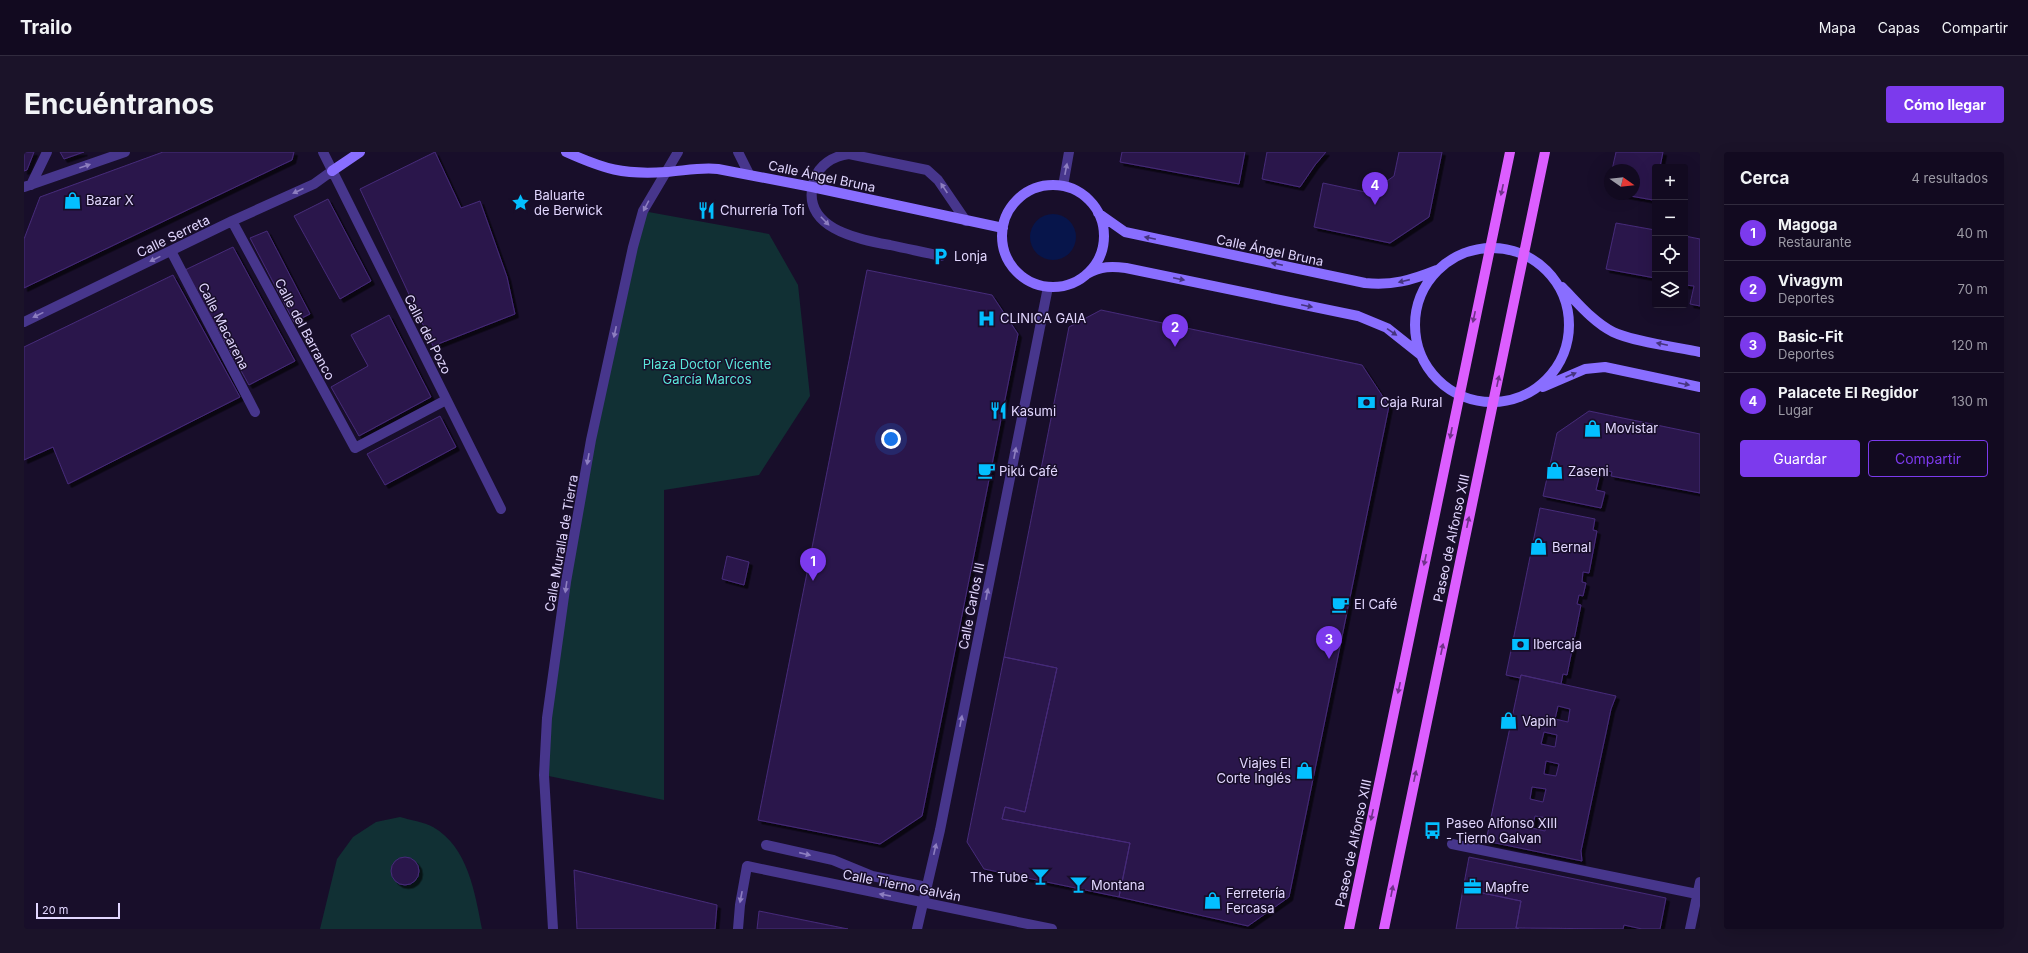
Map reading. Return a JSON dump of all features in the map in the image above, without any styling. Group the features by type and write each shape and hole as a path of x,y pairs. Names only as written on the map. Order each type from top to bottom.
{"main road":[{"name":"Paseo de Alfonso XIII","path":"1349,929 1510,152"},
{"name":"Paseo de Alfonso XIII","path":"1384,929 1545,152"}],"street":[{"path":"28,186 47,152"},
{"path":"28,186 125,152"},
{"name":"Calle del Pozo","path":"323,152 501,509"},
{"path":"332,171 360,152"},
{"name":"Calle Ángel Bruna","path":"566,152 598,167 627,173 665,172 704,168 750,174 1003,228"},
{"name":"Calle Muralla de Tierra","path":"553,929 544,775 547,718 566,582 591,440 633,248 644,211 665,172 678,152"},
{"path":"738,152 750,174"},
{"path":"1062,186 1069,152"},
{"path":"942,256 856,239 831,228 816,211 811,197 812,187 818,171 824,165 840,155 858,155 927,170 934,174 966,221"},
{"name":"Calle Serreta","path":"24,322 232,221 314,184 332,171"},
{"path":"1087,274 1095,265 1103,245 1104,229 1098,213 1093,205 1080,193 1062,186 1043,186 1024,195 1010,209 1003,228 1002,238 1006,256 1016,271 1030,282 1048,287 1065,286 1087,274 1096,269 1106,267 1126,268 1358,316 1387,328 1422,356"},
{"name":"Calle Ángel Bruna","path":"1098,213 1125,232 1365,283 1389,285 1407,281 1441,268"},
{"name":"Calle del Barranco","path":"232,221 355,448 446,400"},
{"path":"1700,352 1626,337 1612,332 1598,322 1540,264 1524,255 1506,249 1489,248 1463,254 1441,268 1425,289 1416,313 1416,335 1426,366 1440,382 1459,395 1475,401 1493,403 1515,400 1585,369 1605,367 1700,387"},
{"name":"Calle Macarena","path":"171,251 255,412"},
{"path":"1535,390 1556,370 1567,344 1569,332 1568,309 1565,298 1553,278"},
{"name":"Calle Carlos III","path":"917,929 927,887 1048,287"},
{"path":"1452,844 1697,894"},
{"path":"766,845 833,860 872,876 927,887"},
{"name":"Calle Tierno Galván","path":"738,929 740,905 747,866 1052,929"},
{"path":"1690,929 1700,882"}],"green space":[{"name":"Plaza Doctor Vicente García Marcos","path":"643,211 769,234 798,285 810,396 759,475 664,490 664,800 544,775 566,582"},
{"path":"400,817 421,822 433,827 445,836 454,846 462,859 473,886 482,929 320,929 337,859 353,837 376,822"}],"shaded area":[{"path":"1048,214 1058,214 1070,220 1075,228 1075,246 1070,254 1062,259 1048,260 1040,257 1033,250 1030,242 1030,232 1033,224 1040,217"}],"building":[{"path":"24,152 34,152 27,170 24,171"},
{"path":"60,152 84,152 64,159"},
{"path":"163,152 294,152 292,160 24,288 24,239 40,197"},
{"path":"435,152 461,208 480,201 507,277 515,314 433,346 360,189"},
{"path":"1122,152 1245,152 1239,184 1120,162"},
{"path":"1267,152 1326,152 1300,187 1262,179"},
{"path":"1399,152 1442,152 1429,217 1390,243 1314,227 1323,183 1370,193 1394,176"},
{"path":"1616,152 1663,152 1661,164 1652,164 1652,200 1640,198 1640,164 1613,164"},
{"path":"328,199 371,281 340,299 294,216"},
{"path":"1616,223 1652,229 1652,277 1606,269"},
{"path":"267,231 310,314 294,322 250,238"},
{"path":"1688,237 1700,239 1700,306 1690,304 1694,286 1688,285"},
{"path":"233,247 295,361 249,385 185,270"},
{"path":"867,270 992,295 1018,334 922,816 880,844 758,820"},
{"path":"173,275 240,397 68,484 53,447 24,460 24,347"},
{"path":"1101,310 1362,365 1389,406 1289,897 1248,926 1119,897 1130,843 1002,819 1005,807 1025,812 1057,668 1004,657 1069,327"},
{"path":"389,315 431,397 359,436 331,387 368,366 351,335"},
{"path":"1589,411 1700,434 1700,493 1611,476 1612,472 1601,469 1596,490 1605,492 1601,508 1543,496 1557,433"},
{"path":"440,416 456,447 385,485 367,454"},
{"path":"1540,508 1595,519 1593,530 1597,531 1589,573 1583,572 1582,582 1586,583 1583,596 1579,595 1577,604 1581,605 1567,675 1563,674 1561,684 1521,675 1520,678 1506,675"},
{"path":"727,556 749,562 744,585 722,579"},
{"path":"1004,657 1057,668 1025,812 1005,807 1002,819 1130,843 1119,897 984,869 967,842"},
{"path":"1521,675 1616,696 1611,709 1581,851 1582,861 1486,841","holes":["1558,706 1570,709 1568,722 1555,719","1544,732 1557,735 1555,747 1541,744","1546,761 1559,764 1556,776 1544,774","1532,787 1546,789 1543,802 1530,799","1535,816 1547,818 1545,831 1532,828"]},
{"path":"405,857 415,861 419,871 415,881 405,885 395,881 391,871 395,861"},
{"path":"1469,857 1666,898 1660,929 1642,929 1624,925 1623,929 1516,928 1521,901 1463,889"},
{"path":"574,870 717,905 715,929 577,929"},
{"path":"1463,889 1521,901 1516,928 1519,929 1456,929"},
{"path":"759,911 848,929 757,929"}],"place":[{"name":"Bazar X","path":"73,200"},
{"name":"Baluarte de Berwick","path":"521,202"},
{"name":"Palacete El Regidor","path":"1375,205"},
{"name":"Churrería Tofi","path":"707,210"},
{"name":"Lonja","path":"941,256"},
{"name":"CLINICA GAIA","path":"987,318"},
{"name":"Vivagym","path":"1175,347"},
{"name":"Caja Rural","path":"1367,402"},
{"name":"Kasumi","path":"998,411"},
{"name":"Movistar","path":"1592,428"},
{"name":"Pikú Café","path":"986,471"},
{"name":"Zaseni","path":"1555,471"},
{"name":"Bernal","path":"1539,547"},
{"name":"Magoga","path":"813,581"},
{"name":"El Café","path":"1341,604"},
{"name":"Ibercaja","path":"1520,644"},
{"name":"Basic-Fit","path":"1329,659"},
{"name":"Vapin","path":"1509,721"},
{"name":"Viajes El Corte Inglés","path":"1304,770"},
{"name":"Paseo Alfonso XIII - Tierno Galvan","path":"1433,830"},
{"name":"The Tube","path":"1041,877"},
{"name":"Montana","path":"1078,885"},
{"name":"Mapfre","path":"1472,887"},
{"name":"Ferretería Fercasa","path":"1213,900"}]}
